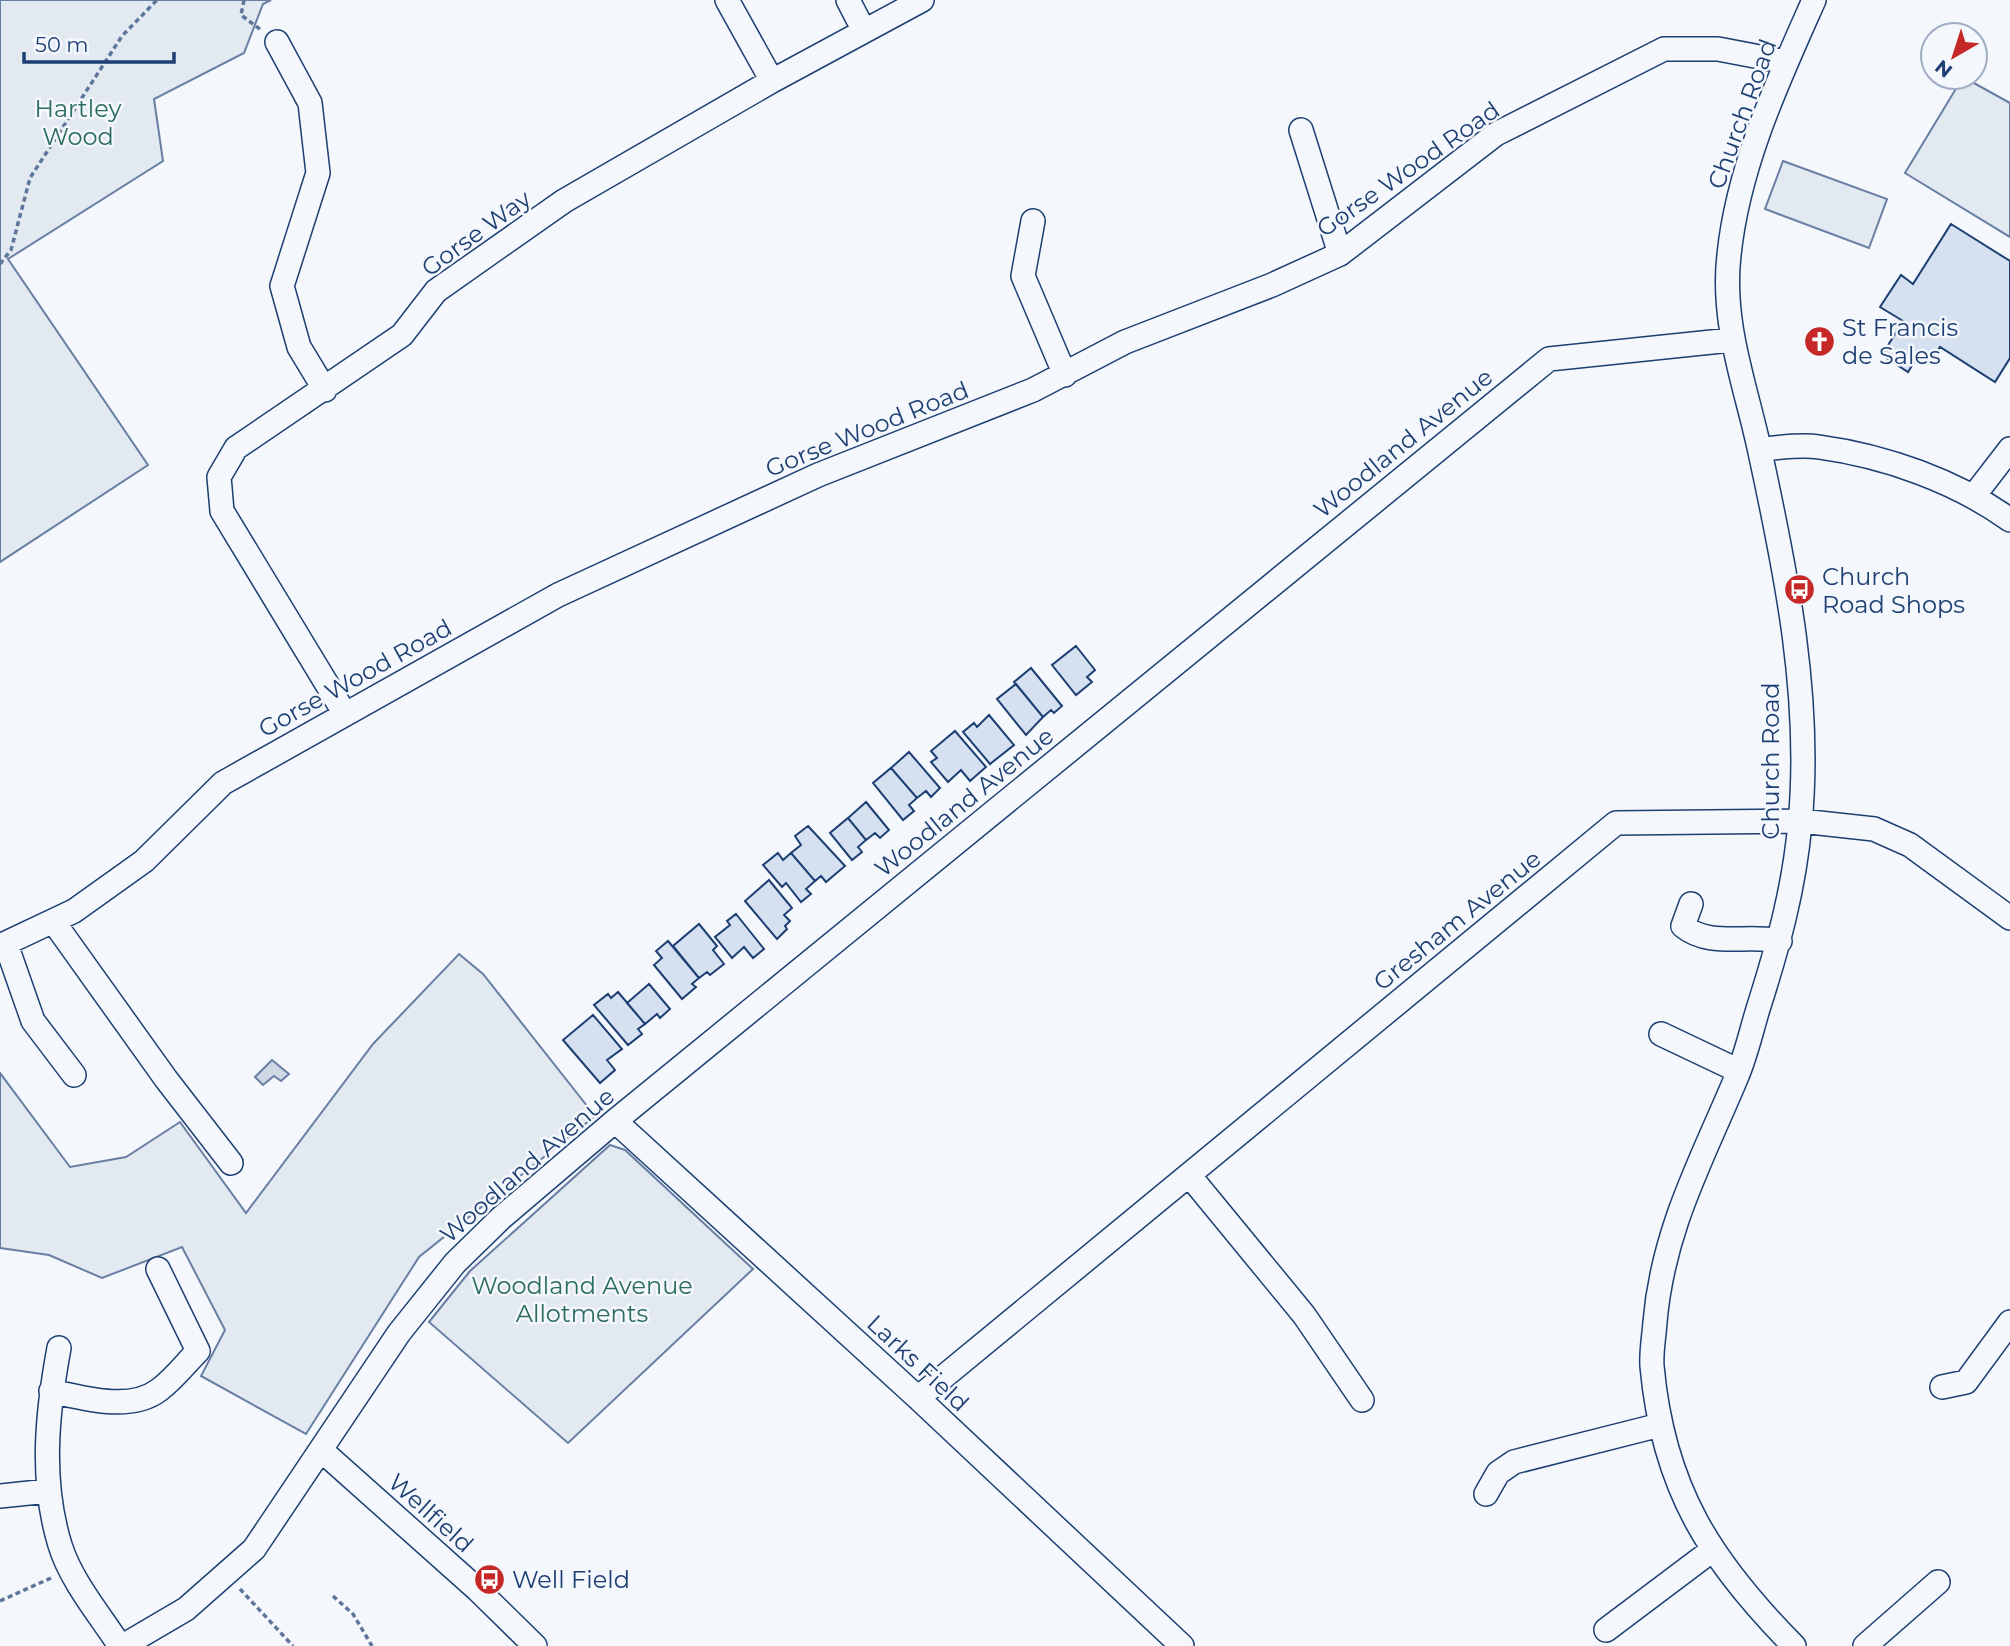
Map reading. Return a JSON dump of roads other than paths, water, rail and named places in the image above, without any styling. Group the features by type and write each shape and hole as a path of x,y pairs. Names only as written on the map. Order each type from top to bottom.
{"street":[{"path":"727,0 772,81"},
{"path":"848,0 864,31"},
{"name":"Gorse Way","path":"345,714 222,511 219,477 236,448 325,390 402,335 436,291 564,201 772,81 922,0"},
{"name":"Church Road","path":"1794,1646 1749,1600 1711,1551 1681,1491 1660,1425 1652,1360 1658,1285 1681,1202 1739,1072 1780,941 1801,821 1801,739 1797,666 1787,592 1760,449 1731,340 1728,259 1739,189 1786,62 1814,0"},
{"path":"277,41 310,103 318,173 282,286 299,347 325,390"},
{"name":"Gorse Wood Road","path":"3,945 74,911 144,860 223,783 558,595 818,475 1065,375 1125,342 1272,285 1340,254 1496,134 1664,49 1718,48 1786,62"},
{"path":"1301,130 1340,254"},
{"path":"1033,220 1023,276 1065,375"},
{"name":"Woodland Avenue","path":"122,1646 186,1609 254,1549 399,1333 455,1263 501,1218 615,1121 1549,359 1731,340"},
{"path":"1760,449 1818,447 1930,474 1973,496 2010,520"},
{"path":"1973,496 2010,449"},
{"name":"Gresham Avenue","path":"918,1398 1616,823 1801,821 1874,829 1910,845 2010,918"},
{"path":"1690,904 1683,926 1699,936 1780,941"},
{"path":"53,921 230,1163"},
{"path":"3,945 33,1021 74,1075"},
{"path":"1661,1034 1739,1072"},
{"name":"Larks Field","path":"615,1121 918,1398 1182,1646"},
{"path":"1189,1175 1304,1314 1362,1399"},
{"path":"51,1391 93,1399 144,1398 159,1390 198,1350 158,1269"},
{"path":"1942,1387 1966,1382 2010,1322"},
{"path":"59,1348 47,1412 48,1491 60,1546 122,1646"},
{"path":"1486,1494 1497,1473 1514,1462 1660,1425"},
{"name":"Wellfield","path":"321,1450 478,1590 536,1646"},
{"path":"0,1496 48,1491"},
{"path":"1606,1630 1711,1551"},
{"path":"1865,1646 1938,1582"}],"place":[{"name":"St Francis de Sales","path":"1819,341"},
{"name":"Church Road Shops","path":"1799,590"},
{"name":"Well Field","path":"489,1579"}],"park label":[{"name":"Hartley Wood","path":"78,122"},
{"name":"Woodland Avenue Allotments","path":"582,1299"}]}
